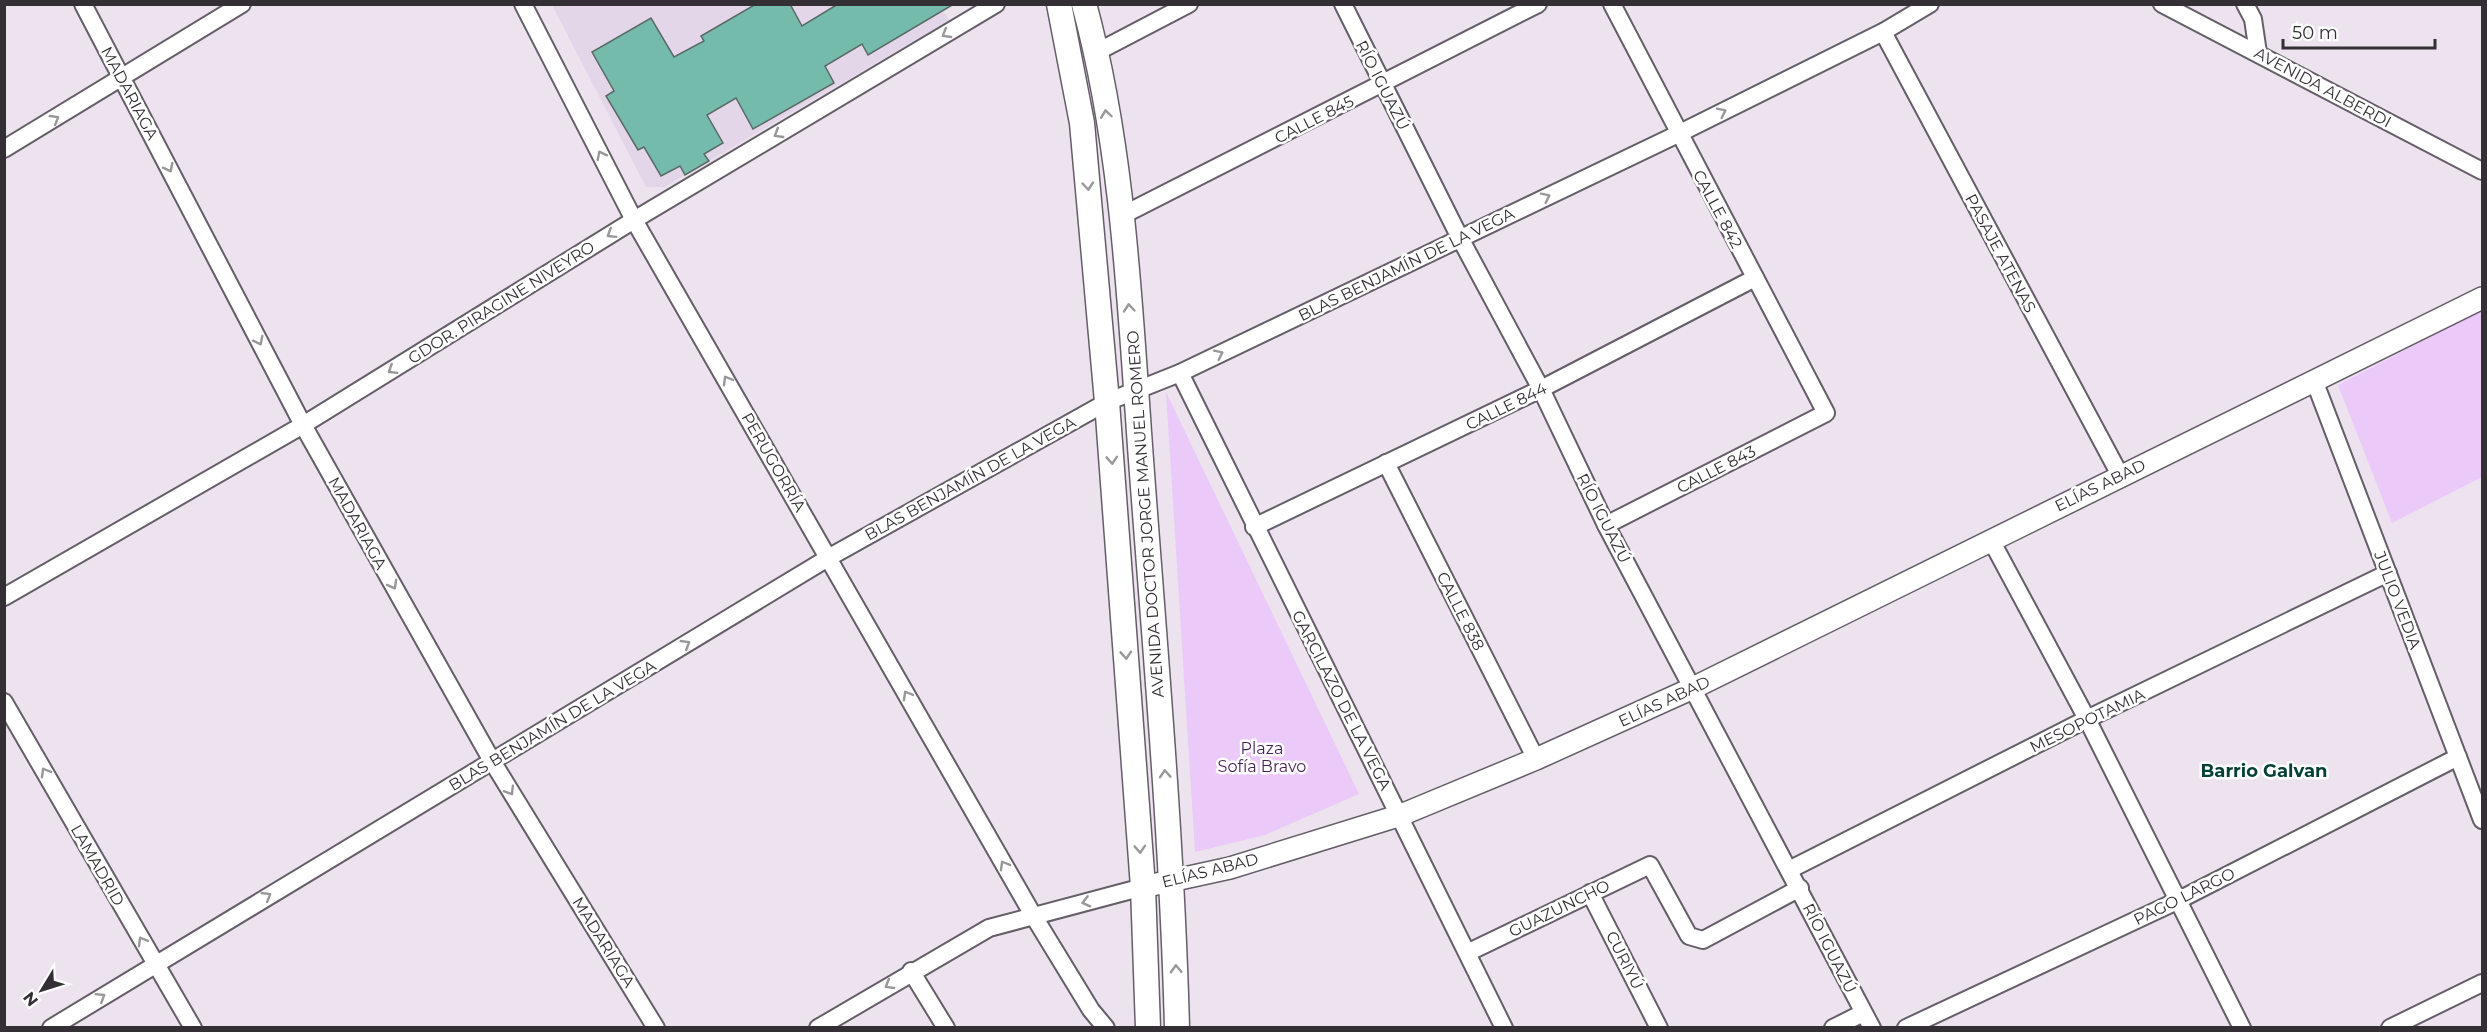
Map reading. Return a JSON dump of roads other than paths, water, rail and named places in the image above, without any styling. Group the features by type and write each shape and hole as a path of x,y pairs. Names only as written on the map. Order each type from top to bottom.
{"main road":[{"name":"AVENIDA DOCTOR JORGE MANUEL ROMERO","path":"1059,4 1082,123 1107,402 1143,887 1148,1028"},
{"name":"AVENIDA DOCTOR JORGE MANUEL ROMERO","path":"1084,4 1097,52 1121,216 1173,880 1177,1028"}],"street":[{"name":"MADARIAGA","path":"83,4 303,425 492,761 656,1028"},
{"path":"4,149 242,4"},
{"name":"PERUGORRÍA","path":"523,4 634,220 1033,915 1091,1010 1106,1028"},
{"name":"GDOR. PIRAGINE NIVEYRO","path":"4,597 303,425 634,220 996,4"},
{"path":"1097,52 1189,4"},
{"name":"RÍO IGUAZÚ","path":"1343,4 1460,238 1541,389 1606,525 1872,1028"},
{"name":"CALLE 845","path":"1121,216 1538,4"},
{"name":"CALLE 842","path":"1612,4 1826,413"},
{"name":"BLAS BENJAMÍN DE LA VEGA","path":"51,1028 828,558 1107,402 1180,373 1678,134 1883,32 1930,4"},
{"name":"AVENIDA ALBERDI","path":"2163,4 2482,171"},
{"path":"2245,4 2253,19 2258,53"},
{"name":"PASAJE ATENAS","path":"1883,32 2120,475"},
{"name":"CALLE 844","path":"1254,527 1541,389 1755,278"},
{"name":"ELÍAS ABAD","path":"818,1028 911,971 989,928 1143,887 1230,868 1401,815 1536,759 1693,688 2482,298"},
{"name":"GARCILAZO DE LA VEGA","path":"1180,373 1254,527 1469,952 1504,1028"},
{"name":"JULIO VEDIA","path":"2314,380 2482,820"},
{"name":"CALLE 843","path":"1606,525 1826,413"},
{"name":"CALLE 838","path":"1386,463 1536,759"},
{"path":"1991,540 2087,719 2242,1028"},
{"name":"MESOPOTAMIA","path":"1789,870 2087,719 2388,573"},
{"name":"LAMADRID","path":"4,702 193,1028"},
{"name":"PAGO LARGO","path":"1906,1028 2179,900 2458,758"},
{"name":"GUAZUNCHO","path":"1469,952 1650,865 1689,936 1703,940 1800,888"},
{"name":"CURIYÚ","path":"1590,893 1659,1028"},
{"path":"911,971 946,1028"},
{"path":"2390,1028 2482,983"},
{"path":"1833,1028 1863,1012"}],"district":[{"name":"Barrio Galvan","path":"2264,771"}],"park label":[{"name":"Plaza Sofía Bravo","path":"1262,757"}]}
